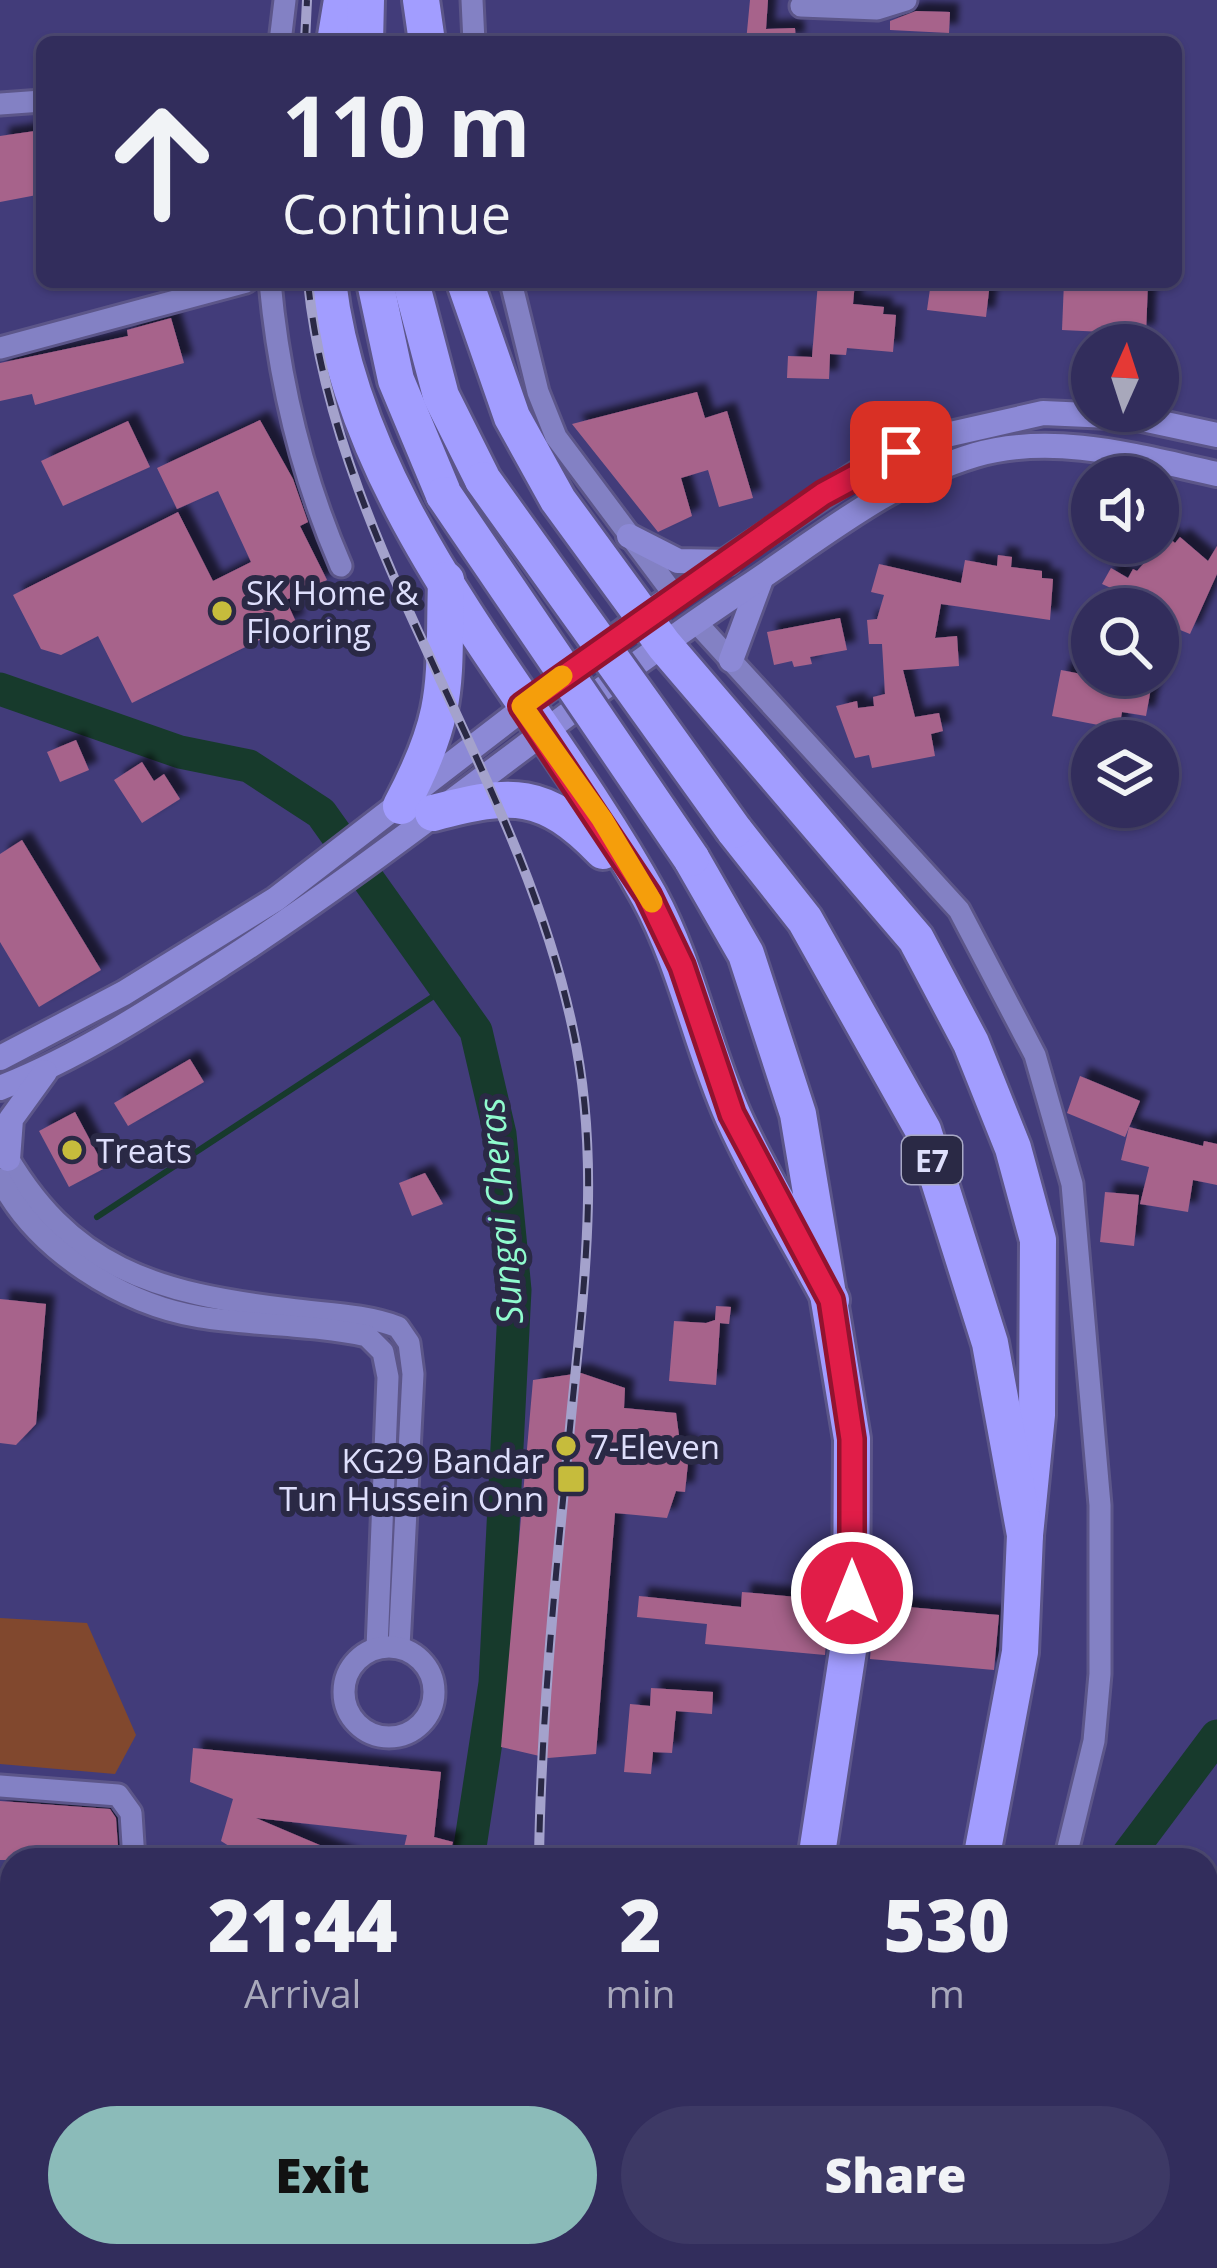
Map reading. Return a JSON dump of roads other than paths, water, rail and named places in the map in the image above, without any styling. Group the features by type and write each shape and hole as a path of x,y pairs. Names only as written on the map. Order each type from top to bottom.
{"highway":[{"path":"336,36 343,0"},
{"path":"364,36 366,0"},
{"path":"413,36 418,0"},
{"path":"418,0 426,36"},
{"path":"329,288 333,329 376,454 531,719 648,895 682,966 732,1114 831,1300"},
{"path":"376,288 396,380 444,495 723,908 764,997 798,1114 852,1439 851,1631 818,1848"},
{"name":"E7","path":"414,288 441,396 483,481 734,830 805,920 923,1130 990,1343 1025,1534 1020,1652 983,1848"},
{"path":"467,288 512,417 558,500 654,630 916,939 971,1043 1013,1148 1038,1240 1037,1414 1025,1534"},
{"path":"446,580 448,668 441,719 417,810 489,798 538,803 569,816 648,895"}],"main road":[{"path":"0,1058 124,993 327,861 373,843 654,630 675,596 731,562 823,494 933,438 1043,413 1071,414"},
{"path":"1179,427 1217,435"},
{"path":"1123,454 1173,450 1180,443 1171,432"},
{"path":"531,719 654,630 695,621 910,479 979,454 1073,445 1217,474"},
{"path":"629,536 678,561 731,562"},
{"path":"731,660 762,577"},
{"path":"0,1088 46,1070 184,988 349,877 373,843"},
{"path":"3,1161 10,1119 46,1070"}],"street":[{"path":"281,36 285,0"},
{"path":"472,0 474,36"},
{"path":"801,6 877,9 906,0"},
{"path":"0,104 36,101"},
{"path":"0,348 224,288"},
{"path":"271,288 276,349 299,457 340,566"},
{"path":"512,288 538,392 556,437 675,596"},
{"path":"695,621 959,910 1035,1055 1063,1144 1072,1184 1100,1505 1100,1674 1094,1741 1068,1848"},
{"path":"3,1161 46,1216 90,1254 150,1284 398,1327 409,1343 413,1374 388,1648"},
{"path":"0,1786 118,1795 131,1813 133,1848"}],"waterway":[{"name":"Sungai Cheras","path":"0,689 180,752 249,766 321,813 476,1031 500,1134 515,1290 495,1683 470,1848"},
{"path":"97,1217 446,988"},
{"path":"1133,1848 1217,1736"}],"railway":[{"path":"305,36 307,0"},
{"path":"309,288 325,380 353,475 389,567 513,841 547,934 581,1079 587,1224 551,1638 539,1848"}],"place":[{"name":"SK Home & Flooring","path":"222,611"},
{"name":"Treats","path":"72,1150"},
{"name":"7-Eleven","path":"566,1446"},
{"name":"KG29 Bandar Tun Hussein Onn","path":"571,1479"}]}
